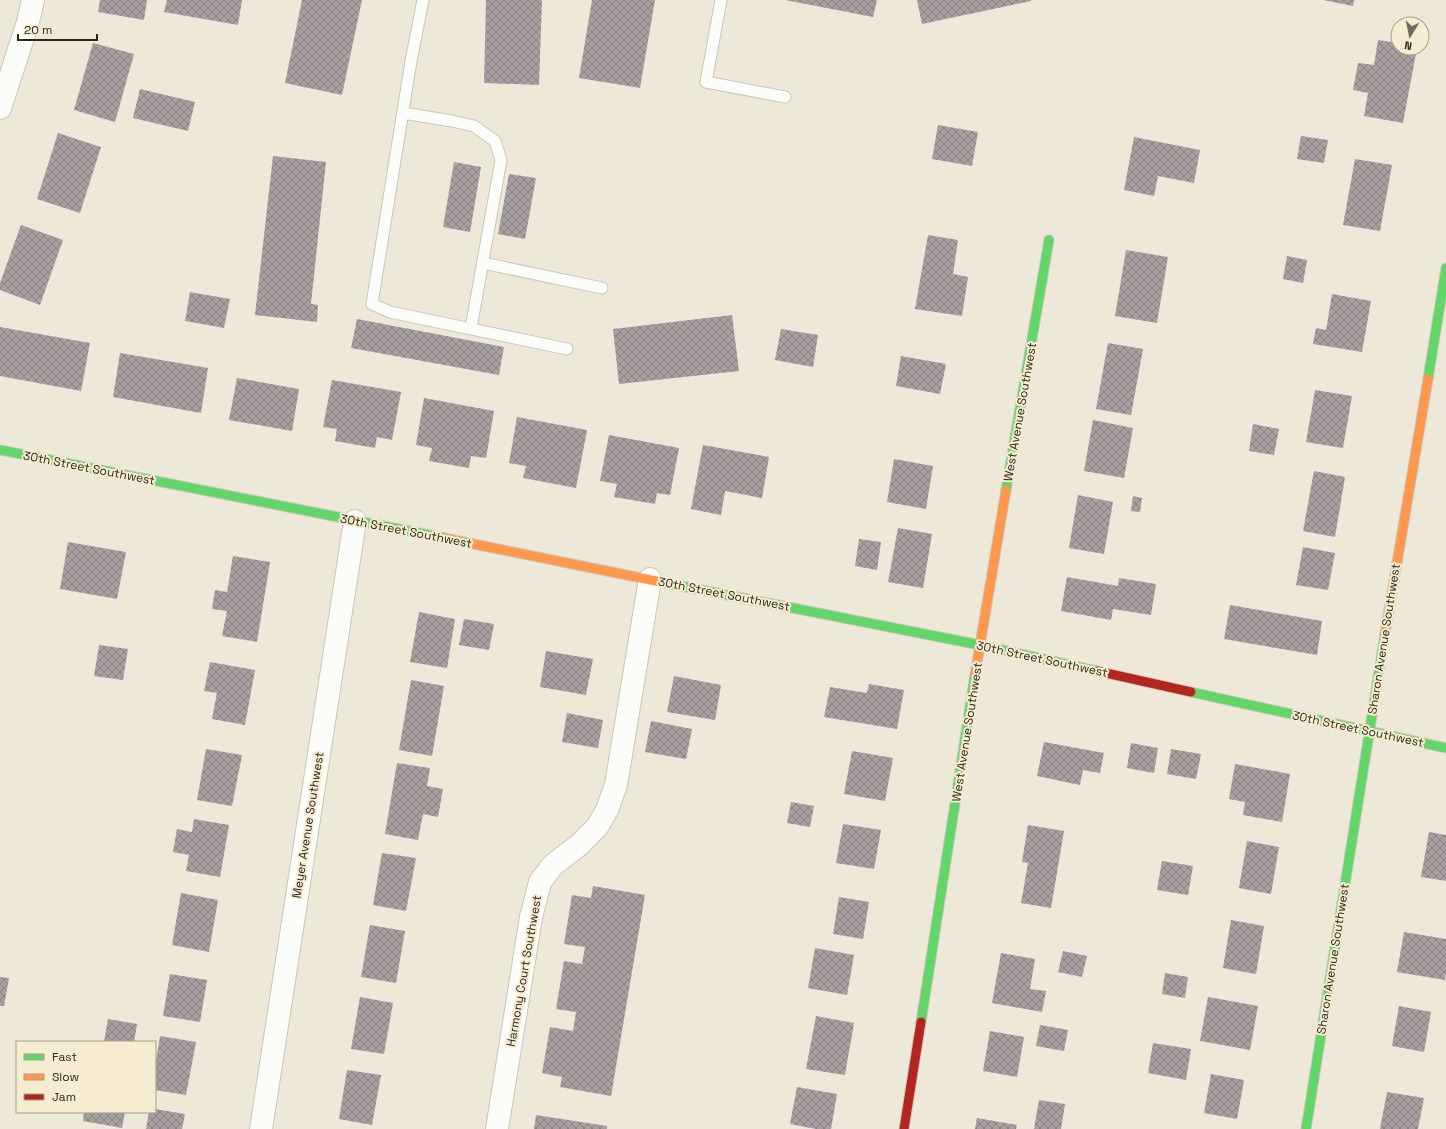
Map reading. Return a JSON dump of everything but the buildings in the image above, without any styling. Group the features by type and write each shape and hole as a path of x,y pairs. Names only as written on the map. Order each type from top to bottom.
{"street":[{"path":"0,108 28,22 33,0"},
{"name":"West Avenue Southwest","path":"904,1129 980,645 1049,240"},
{"name":"Sharon Avenue Southwest","path":"1306,1129 1369,732 1446,268"},
{"name":"30th Street Southwest","path":"0,450 980,645 1446,748"},
{"name":"Meyer Avenue Southwest","path":"260,1129 356,521"},
{"name":"Harmony Court Southwest","path":"497,1129 531,917 540,882 553,865 579,845 597,827 609,804 616,785 650,580"}],"lane":[{"path":"424,0 411,61 372,304 390,312 567,349"},
{"path":"720,0 706,82 785,96"},
{"path":"403,113 474,126 495,141 501,160 471,328"},
{"path":"482,263 602,288"}],"traffic: fast":[{"path":"1006,490 1049,240"},
{"path":"1428,379 1446,268"},
{"path":"0,450 444,538"},
{"path":"656,581 980,645 1097,671"},
{"path":"1306,1129 1385,634"},
{"path":"921,1022 975,675"},
{"path":"1191,692 1446,748"}],"traffic: slow":[{"path":"1385,634 1428,379"},
{"path":"975,675 1006,490"},
{"path":"444,538 656,581"}],"traffic: jam":[{"path":"1097,671 1191,692"},
{"path":"904,1129 921,1022"}]}
